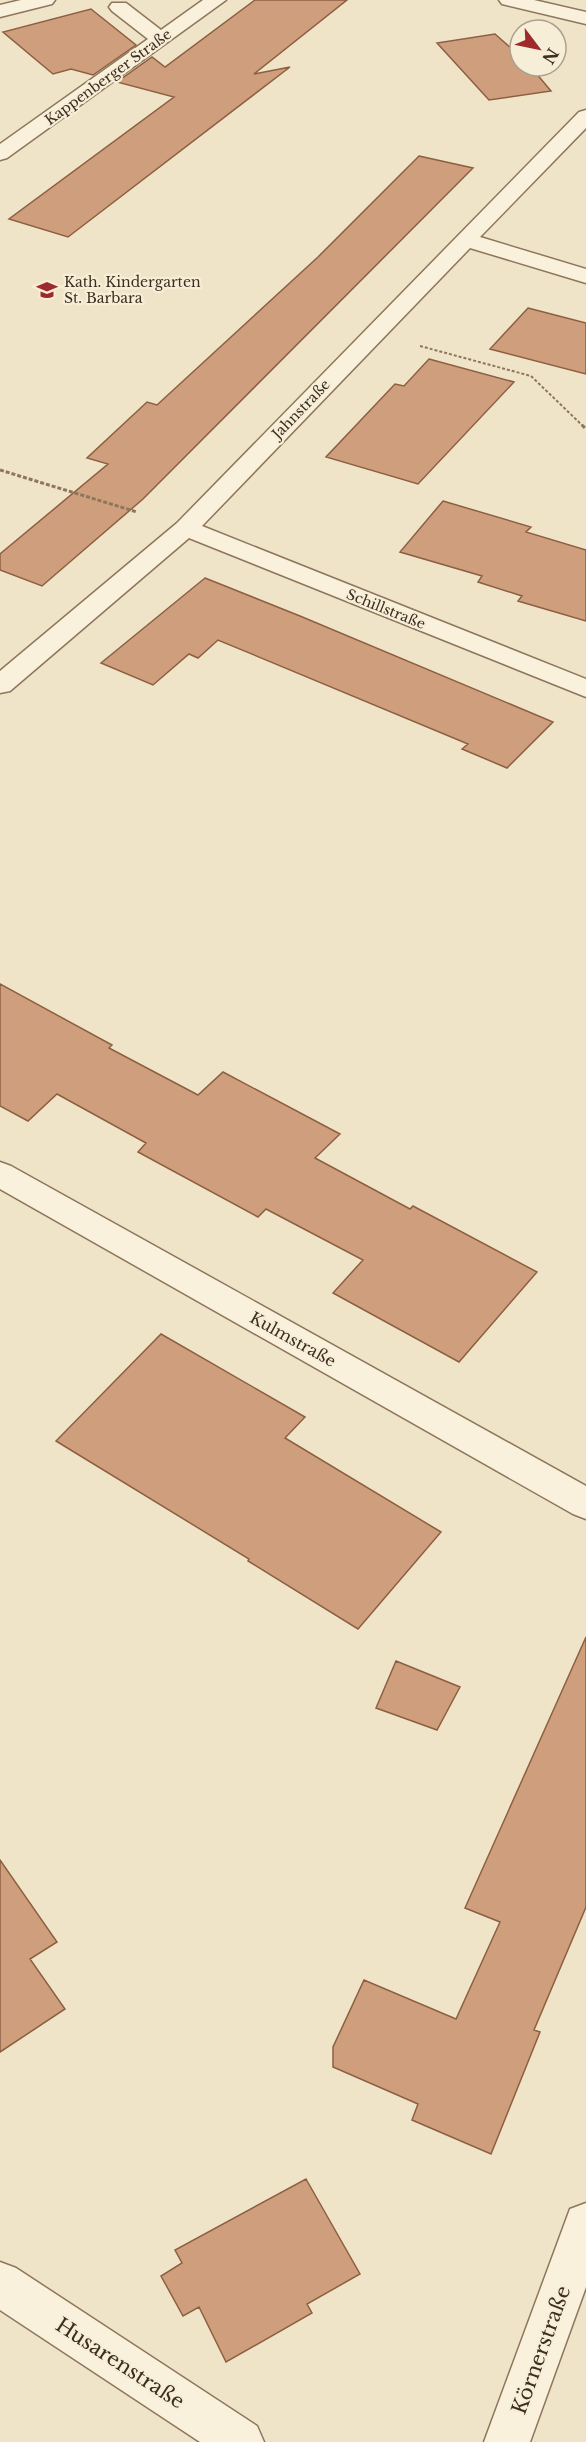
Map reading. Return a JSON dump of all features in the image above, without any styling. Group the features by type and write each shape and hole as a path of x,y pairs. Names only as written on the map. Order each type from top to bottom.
{"street":[{"path":"0,11 45,0"},
{"name":"Kappenberger Straße","path":"0,154 216,0"},
{"path":"509,0 586,18"},
{"path":"119,7 160,39"},
{"name":"Jahnstraße","path":"0,685 186,528 586,116"},
{"path":"466,240 586,276"},
{"name":"Schillstraße","path":"186,528 586,689"},
{"name":"Kulmstraße","path":"0,1174 586,1504"},
{"name":"Körnerstraße","path":"507,2442 586,2224"},
{"name":"Husarenstraße","path":"0,2284 241,2442"}],"path":[{"path":"375,333 531,376 586,429"},
{"path":"0,470 186,528"}],"building":[{"path":"255,0 347,0 254,74 290,67 68,237 9,219 174,97 117,82 152,57 165,67"},
{"path":"91,9 136,45 93,75 71,69 53,74 3,32"},
{"path":"495,34 508,45 508,78 540,78 551,91 489,100 437,43"},
{"path":"419,156 473,168 143,499 42,586 0,570 0,554 108,464 87,458 147,402 157,405 318,257"},
{"path":"528,308 586,323 586,374 490,349"},
{"path":"429,359 514,382 418,484 326,457 395,384 404,386"},
{"path":"443,501 531,527 526,532 586,550 586,621 518,601 522,596 478,582 482,576 400,552"},
{"path":"205,578 553,722 507,768 462,749 468,744 218,640 198,658 189,654 153,685 101,663"},
{"path":"0,984 112,1045 109,1048 198,1095 223,1072 340,1134 315,1158 410,1209 413,1206 537,1272 459,1362 333,1293 363,1260 266,1209 258,1217 138,1152 146,1143 57,1094 28,1121 0,1106"},
{"path":"161,1334 305,1417 285,1438 441,1532 358,1629 248,1561 249,1559 56,1441"},
{"path":"586,1637 586,1907 534,2030 540,2032 491,2154 412,2120 418,2104 333,2067 333,2047 364,1980 456,2019 500,1922 465,1908"},
{"path":"396,1661 460,1687 437,1730 376,1708"},
{"path":"0,1860 57,1942 30,1959 65,2009 0,2052"},
{"path":"306,2179 360,2274 307,2304 312,2313 226,2362 199,2307 183,2316 161,2276 182,2263 175,2250"}],"place":[{"name":"Kath. Kindergarten St. Barbara","path":"47,290"}]}
